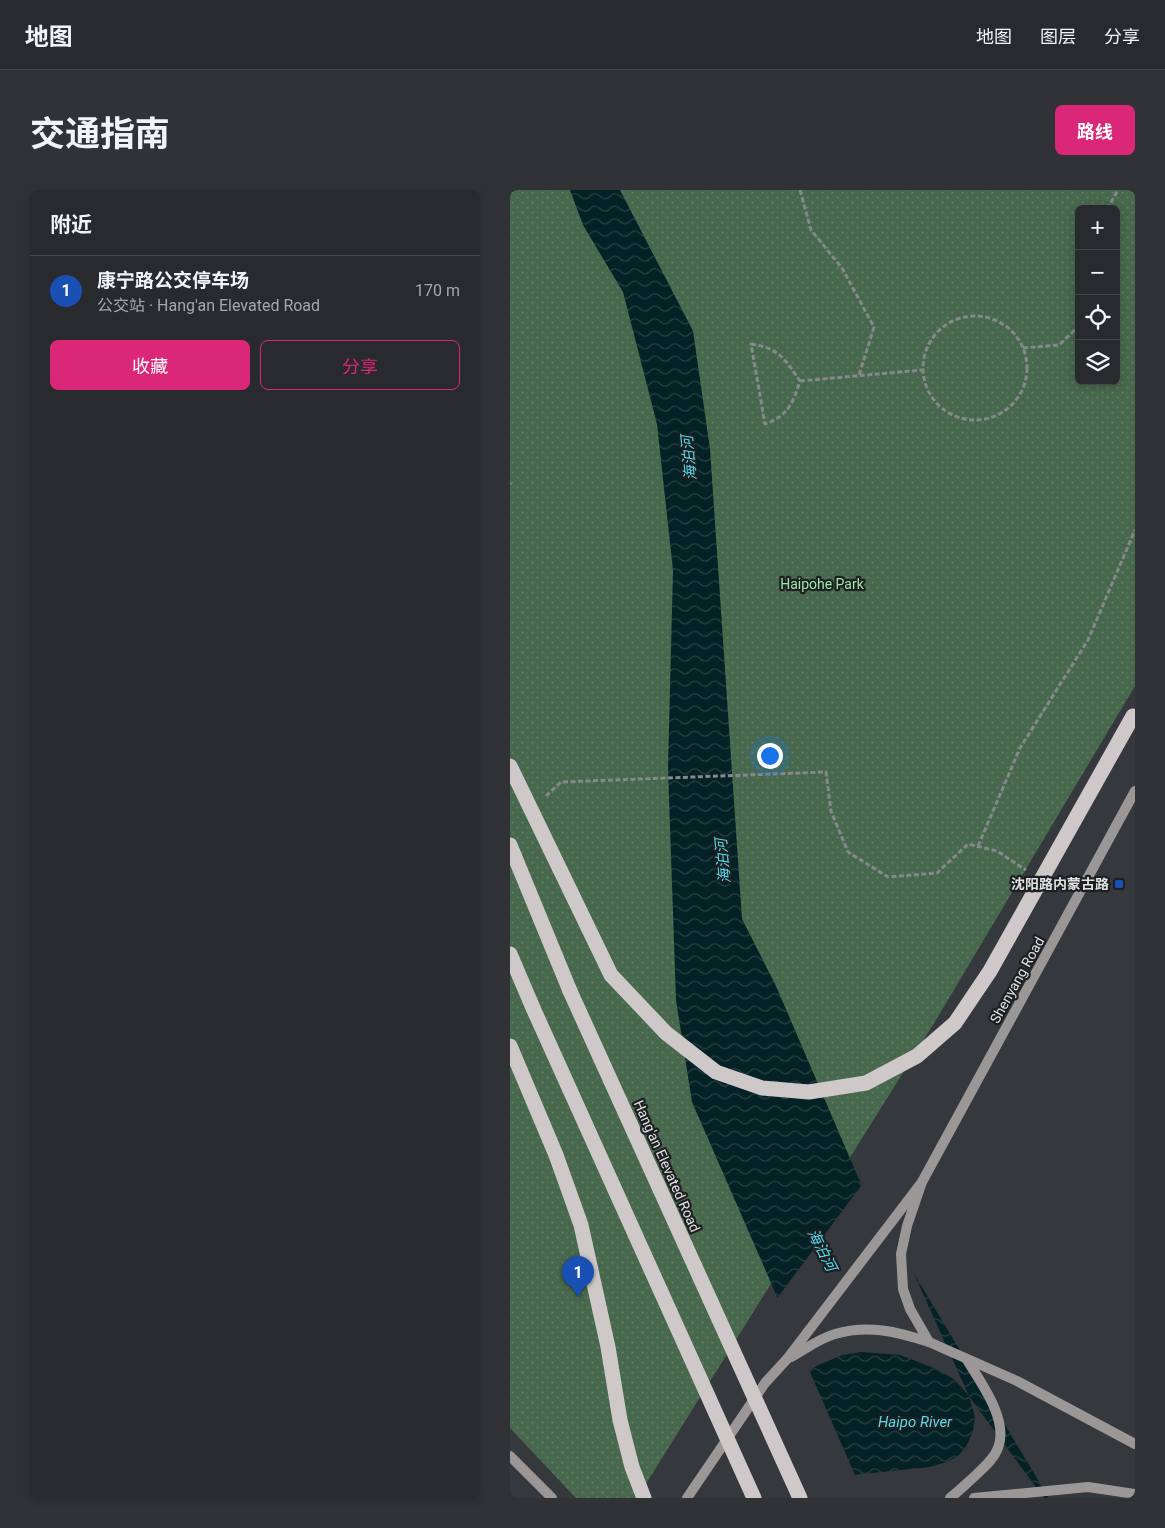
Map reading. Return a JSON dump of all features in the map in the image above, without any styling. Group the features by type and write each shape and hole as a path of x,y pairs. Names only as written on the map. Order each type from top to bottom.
{"highway":[{"path":"510,766 611,975 666,1032 716,1072 762,1088 809,1092 866,1083 917,1056 955,1023 990,971 1134,714"},
{"name":"Hang'an Elevated Road","path":"510,845 570,992 800,1498"},
{"path":"510,954 754,1498"},
{"path":"510,1046 556,1155 581,1225 608,1347 620,1420 632,1467 644,1498"}],"main road":[{"name":"Shenyang Road","path":"922,1182 1135,790"},
{"path":"922,1182 907,1226 901,1254 903,1289 910,1310 929,1342"},
{"path":"687,1498 765,1383 787,1359 922,1182"},
{"path":"787,1359 833,1334 857,1330 897,1332 929,1342 1017,1381 1135,1444"},
{"path":"950,1498 989,1462 998,1449 1001,1434 1000,1422 991,1400 967,1360"},
{"path":"510,1456 552,1498"},
{"path":"678,1498 693,1488"},
{"path":"974,1498 1088,1488 1135,1494"}],"path":[{"path":"800,190 811,230 842,268 874,327 859,375"},
{"path":"1109,205 1118,190"},
{"path":"968,316 985,316 1001,322 1014,333 1023,348 1027,365 1022,390 1018,398 1006,411 990,418 972,421 956,417 940,408 929,395 922,370 922,361 927,345 937,331 951,320 968,316"},
{"path":"1023,348 1059,345 1075,330"},
{"path":"751,344 765,346 784,357 800,381 794,400 779,419 765,424 751,344"},
{"path":"800,381 922,370"},
{"path":"978,846 1020,748 1088,640 1135,530"},
{"path":"539,802 561,782 826,772 831,811 848,852 888,877 937,873 968,844 996,851 1030,872"}],"green space":[{"name":"Haipohe Park","path":"510,190 1135,190 1135,686 936,1020 637,1498 576,1498 510,1428"}],"water":[{"name":"Haipo River","path":"570,190 620,190 693,331 710,449 742,919 776,986 864,1191 1049,1498 865,1498 692,1102 676,1000 668,768 673,570 657,424 623,292 583,225"}],"pier":[{"path":"863,1183 907,1258 969,1396 955,1380 939,1370 900,1355 862,1352 843,1355 818,1365 807,1372 775,1301"},
{"path":"969,1396 1044,1498 865,1498 853,1475 929,1467 947,1462 959,1455 967,1445 973,1431 975,1417"}],"place":[{"name":"沈阳路内蒙古路","path":"1119,884"},
{"name":"康宁路公交停车场","path":"578,1297"}],"water label":[{"name":"海泊河","path":"689,458"},
{"name":"海泊河","path":"723,861"},
{"name":"海泊河","path":"822,1250"}]}
